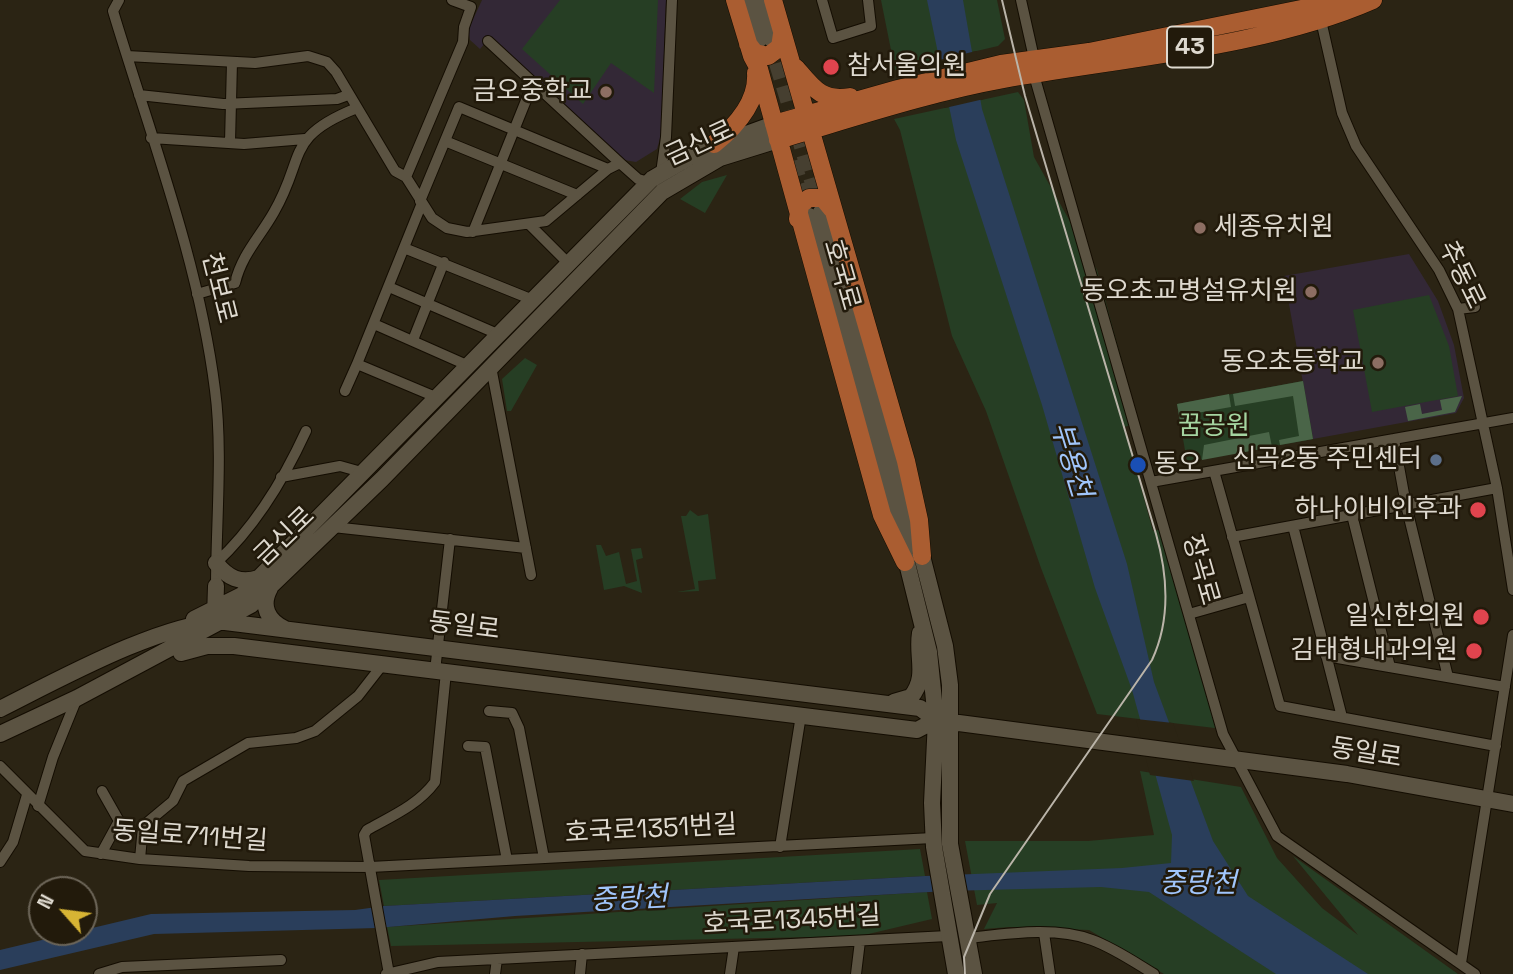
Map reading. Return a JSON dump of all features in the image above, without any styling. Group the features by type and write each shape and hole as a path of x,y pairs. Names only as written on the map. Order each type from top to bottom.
{"main road":[{"name":"호국로","path":"735,0 762,43 790,60 807,124 815,214 882,515 914,559"},
{"name":"호국로","path":"773,0 762,43 759,69 776,132 815,214 906,461 919,520 914,559"},
{"name":"43","path":"1318,9 1346,0"},
{"name":"43","path":"899,96 1089,52 1373,0"},
{"path":"714,144 733,127 755,91 762,43"},
{"name":"43","path":"790,60 809,86 824,96 837,99 878,95"},
{"name":"금신로","path":"807,124 878,95 899,96"},
{"name":"금신로","path":"776,132 899,96"}],"street":[{"name":"천보로","path":"119,0 113,11 197,294 217,409 216,586"},
{"path":"406,177 463,42 464,27 471,7 452,0"},
{"path":"488,41 638,179 655,177 666,137 672,0"},
{"name":"호국로","path":"746,0 762,43"},
{"name":"호국로","path":"759,0 762,43"},
{"path":"822,0 833,38 871,26 868,0"},
{"name":"장곡로","path":"1021,0 1034,66 1223,734 1277,836 1475,974"},
{"name":"추동로","path":"1318,9 1342,113 1356,146 1439,270 1458,309 1497,488 1513,590"},
{"path":"127,57 232,62 308,56 327,62 395,171 406,177 437,222 460,231 474,232 530,225 553,216 608,169 620,163"},
{"path":"230,142 232,62"},
{"path":"474,232 533,83"},
{"path":"139,95 232,103 337,99 348,95"},
{"path":"345,391 459,107 608,169"},
{"path":"197,294 235,283 240,264 275,210 305,139 317,128 357,108"},
{"name":"금신로","path":"265,583 365,472 655,177 714,144 776,132"},
{"name":"금신로","path":"173,629 220,619 333,527 662,192 720,158 776,132"},
{"path":"151,138 271,144 305,139"},
{"path":"445,141 577,195"},
{"path":"530,225 569,264"},
{"path":"404,248 533,300"},
{"path":"413,340 444,262"},
{"path":"388,286 500,335"},
{"path":"1458,309 1475,307"},
{"path":"374,324 469,366"},
{"path":"357,364 438,398"},
{"path":"491,368 531,575"},
{"path":"1151,482 1513,418"},
{"path":"288,630 268,616 265,583 239,581 228,576 216,563 239,542 281,477 306,430"},
{"path":"1394,439 1406,505 1448,677"},
{"path":"281,477 340,466 365,472"},
{"path":"1214,471 1280,706 1496,746"},
{"path":"1232,537 1497,488"},
{"path":"1352,515 1390,667"},
{"path":"1293,526 1342,717"},
{"path":"333,527 526,548"},
{"path":"388,974 364,835 367,830 407,808 435,782 441,671 438,648 450,539"},
{"name":"호국로","path":"914,559 920,624 929,652 942,720"},
{"name":"호국로","path":"914,559 947,657 942,720 939,843"},
{"path":"216,586 220,619 232,642 248,648"},
{"path":"0,709 173,629 199,609 216,586"},
{"path":"1189,614 1249,597"},
{"path":"0,734 129,671 220,619"},
{"name":"동일로","path":"220,619 256,626 920,708 942,720 1211,755 1513,804"},
{"path":"842,699 889,702 911,697 922,680 917,653 920,624"},
{"path":"1461,963 1513,635"},
{"name":"동일로","path":"129,671 207,646 248,648 917,730 942,720"},
{"path":"1326,656 1506,687"},
{"path":"140,859 143,826 173,801 183,780 248,743 296,738 315,731 358,696 383,664"},
{"path":"38,806 53,757 77,698"},
{"path":"489,711 512,713 519,728 544,858"},
{"path":"780,846 801,715"},
{"path":"468,747 485,747 507,860"},
{"name":"동일로711번길","path":"0,766 85,851 140,859 371,872"},
{"path":"101,854 119,821 102,791"},
{"path":"0,862 13,842 27,795"},
{"path":"939,843 963,913 974,974"},
{"path":"939,843 944,916 956,974"},
{"name":"호국로1351번길","path":"371,872 544,858 780,846 939,843"},
{"path":"968,938 1044,933 1091,940 1154,974"},
{"path":"1044,933 1049,974"},
{"name":"호국로1345번길","path":"388,974 438,961 948,936"},
{"path":"856,974 860,941"},
{"path":"730,974 734,947"},
{"path":"580,974 582,954"},
{"path":"495,974 497,959"},
{"path":"99,974 122,967 281,960"}],"shaded area":[{"name":"금오중학교","path":"482,0 666,0 661,135 657,149 636,162 624,160 487,41 480,49 470,40 468,30"},
{"name":"동오초등학교","path":"1409,254 1438,301 1454,345 1464,398 1456,413 1313,439 1284,276"}],"green space":[{"path":"560,0 658,0 654,93 611,63 583,104 522,49"},
{"path":"881,0 997,0 1005,39 998,46 895,70"},
{"path":"1018,92 1024,100 1034,157 1097,270 1139,423 1124,427 1153,531 1167,528 1223,729 1097,714 1041,568 986,411 952,336 900,130 894,119"},
{"path":"727,175 705,213 680,199 702,182"},
{"path":"1429,295 1449,346 1458,396 1372,412 1353,310"},
{"path":"525,358 537,365 511,411 507,411 502,379"},
{"name":"꿈공원","path":"1303,381 1313,439 1187,462 1177,404"},
{"path":"1303,381 1313,439 1280,445 1279,440 1299,436 1293,396 1235,406 1233,394"},
{"path":"1229,394 1231,407 1191,414 1193,436 1183,438 1177,404"},
{"path":"1462,396 1455,412 1408,421 1405,407 1420,404 1422,414 1442,410 1440,400"},
{"path":"1269,432 1272,447 1202,460 1204,445"},
{"path":"690,510 698,516 708,514 716,579 698,581 699,591 677,592 695,589 681,516 686,516"},
{"path":"596,545 601,545 606,556 619,552 626,584 637,581 631,549 641,548 643,558 636,560 642,593 624,586 604,590"},
{"path":"1140,771 1241,787 1277,858 1322,908 1358,935 1293,856 1458,974 1164,974 1089,930 1009,927 984,929 997,903 977,905 965,841 1088,841 1154,835"},
{"path":"920,849 925,876 384,906 379,880"},
{"path":"927,892 932,919 860,936 391,946 387,927"}],"water":[{"name":"중랑천","path":"927,0 963,0 982,109 1127,564 1154,682 1213,841 1248,896 1368,974 1276,974 1149,892 1101,887 947,891 515,916 377,928 154,934 0,970 0,950 28,943 28,946 98,946 98,927 151,914 355,910 384,906 925,876 1122,868 1171,863 1172,835 1132,690 1095,588 1042,405 956,140"}],"pier":[{"path":"976,51 984,99 945,108 935,61"},
{"path":"1136,719 1173,723 1194,781 1150,775"}],"tunnel":[{"path":"770,40 821,210"},
{"path":"793,161 808,210"}],"tram line":[{"path":"965,974 964,957 990,894 1152,660 1162,629 1166,597 1156,534 1025,96 1002,0"}],"place":[{"name":"참서울의원","path":"831,67"},
{"name":"금오중학교","path":"606,92"},
{"name":"세종유치원","path":"1200,228"},
{"name":"동오초교병설유치원","path":"1311,292"},
{"name":"동오초등학교","path":"1378,363"},
{"name":"신곡2동 주민센터","path":"1436,460"},
{"name":"동오","path":"1138,465"},
{"name":"하나이비인후과","path":"1478,510"},
{"name":"일신한의원","path":"1481,617"},
{"name":"김태형내과의원","path":"1474,651"}],"water label":[{"name":"부용천","path":"1070,460"}]}
